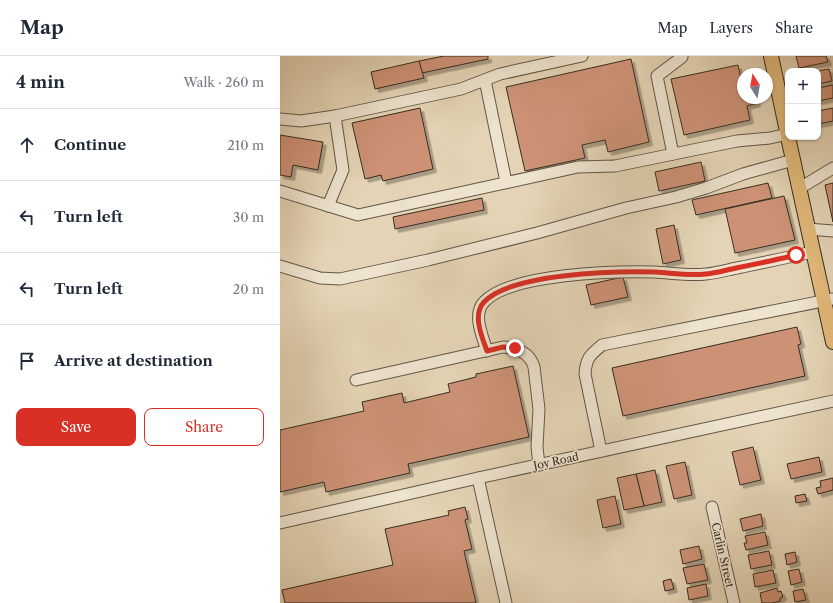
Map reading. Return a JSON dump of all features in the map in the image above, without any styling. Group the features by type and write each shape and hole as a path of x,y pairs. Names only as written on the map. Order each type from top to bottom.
{"main road":[{"path":"770,56 785,123"},
{"path":"789,140 813,252 828,300 833,342"}],"street":[{"path":"280,119 302,121 335,116 461,88 500,74 582,56"},
{"path":"673,154 657,76 682,57 681,56"},
{"path":"484,80 506,182"},
{"path":"328,206 343,170 335,116"},
{"path":"280,191 358,215 578,167 615,166 737,141 785,136"},
{"path":"280,266 320,278 340,279 538,233 626,208 676,197 706,188 743,174 793,160"},
{"path":"800,188 833,168"},
{"path":"808,229 833,231"},
{"path":"487,351 479,324 479,309 483,302 491,296 502,290 520,284 546,278 611,272 706,274 813,252"},
{"path":"602,451 585,374 586,363 593,353 602,346 828,300"},
{"path":"356,380 503,347 515,348 526,354 532,360 534,367 539,410 537,447 539,465"},
{"name":"Joy Road","path":"280,523 478,478 833,401"},
{"path":"478,478 506,603"},
{"name":"Carlin Street","path":"712,507 734,603"}],"building":[{"path":"444,56 488,56 488,59 422,73 419,61"},
{"path":"796,56 826,56 828,62 799,68"},
{"path":"631,59 649,142 608,152 605,140 582,145 585,158 525,171 506,87"},
{"path":"419,61 424,78 375,89 371,72"},
{"path":"738,65 737,104 754,104 747,106 750,120 684,135 671,79"},
{"path":"829,69 832,81 821,83 821,70"},
{"path":"833,85 833,98 821,100 821,87"},
{"path":"420,108 433,169 383,181 381,175 365,179 352,123"},
{"path":"833,108 833,121 821,123 821,110"},
{"path":"280,135 323,142 318,170 293,165 291,177 280,175"},
{"path":"701,162 705,181 659,191 655,172"},
{"path":"768,183 772,198 696,215 692,200"},
{"path":"833,183 833,222 825,185"},
{"path":"784,196 795,240 735,253 725,209"},
{"path":"482,198 484,210 395,229 393,217"},
{"path":"674,225 681,260 663,264 656,229"},
{"path":"623,277 628,297 591,305 586,285"},
{"path":"797,327 801,344 798,345 805,376 623,416 612,368"},
{"path":"513,366 529,437 408,464 410,473 326,492 324,482 280,492 280,430 364,411 362,402 402,393 404,403 450,392 448,384 476,377 476,374"},
{"path":"753,447 761,480 740,485 732,452"},
{"path":"819,457 822,472 791,479 787,464"},
{"path":"685,462 692,495 674,499 666,466"},
{"path":"655,470 662,502 644,506 636,474"},
{"path":"636,474 644,506 624,510 617,478"},
{"path":"833,478 833,490 818,494 816,488 821,487 820,481"},
{"path":"805,494 807,501 796,503 795,496"},
{"path":"615,496 621,524 603,528 597,500"},
{"path":"465,507 468,519 465,520 472,549 464,551 476,603 285,603 282,590 393,565 385,529 449,515 448,511"},
{"path":"761,514 763,526 743,531 740,519"},
{"path":"765,532 768,545 746,550 744,543 747,543 745,536"},
{"path":"699,546 702,559 683,564 680,550"},
{"path":"769,551 772,565 751,569 748,555"},
{"path":"795,552 797,562 787,565 785,554"},
{"path":"704,564 708,580 687,584 683,568"},
{"path":"799,569 802,582 791,585 788,571"},
{"path":"773,570 776,583 755,587 753,574"},
{"path":"671,579 674,589 665,591 663,581"},
{"path":"706,584 708,596 689,600 687,588"},
{"path":"777,588 778,592 781,591 783,597 780,598 780,601 762,603 760,593"},
{"path":"803,589 806,600 795,602 793,591"}],"route":[{"path":"515,348 503,347 487,351 478,318 479,309 483,302 502,290 520,284 546,278 611,272 656,272 688,275 706,274 796,255"}]}
